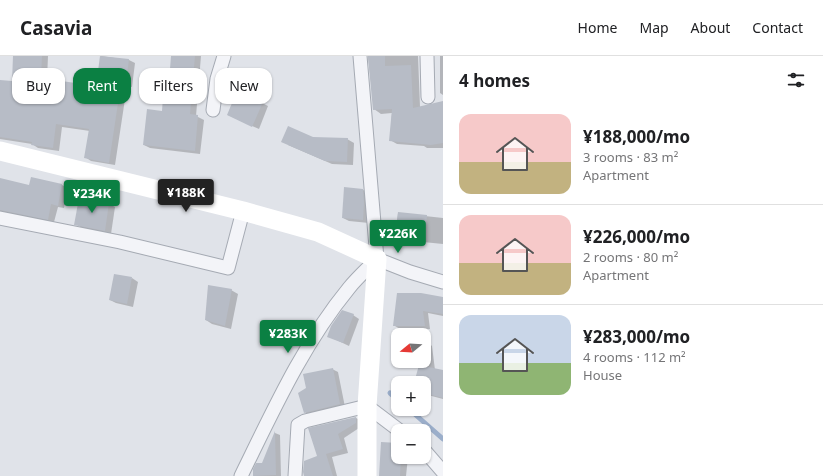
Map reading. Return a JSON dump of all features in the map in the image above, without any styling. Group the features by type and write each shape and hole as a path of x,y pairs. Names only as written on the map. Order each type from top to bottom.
{"street":[{"path":"213,110 217,79 224,56"},
{"path":"360,56 377,259 367,406 367,476"},
{"path":"427,56 428,97"},
{"path":"0,151 243,211 318,232 377,259 410,272 443,282"},
{"path":"0,218 120,242 228,268 243,211"},
{"path":"241,476 301,356 333,308 350,286 377,259"},
{"path":"410,272 443,273"},
{"path":"367,406 391,424"},
{"path":"295,476 298,425 304,421 367,406"},
{"path":"431,455 441,463"}],"building":[{"path":"13,56 42,56 41,68 13,68"},
{"path":"100,56 129,59 128,68 98,68"},
{"path":"171,56 195,56 194,68 170,68"},
{"path":"368,56 385,56 385,66 411,65 413,108 443,101 443,143 431,145 389,141 392,109 373,110"},
{"path":"0,80 12,81 12,104 65,104 65,81 73,83 73,104 118,104 109,163 84,158 89,129 56,124 53,148 31,145 32,142 0,137"},
{"path":"162,104 191,104 190,114 198,115 195,151 143,145 147,109 162,111"},
{"path":"232,104 262,104 252,127 227,115"},
{"path":"288,126 313,137 348,138 347,162 325,161 281,142"},
{"path":"31,177 62,184 58,206 51,204 48,220 0,210 0,178 29,185"},
{"path":"344,187 363,189 363,220 342,218"},
{"path":"79,198 109,203 105,231 74,225"},
{"path":"398,212 427,215 425,240 395,237"},
{"path":"114,274 132,277 127,304 109,300"},
{"path":"208,285 232,289 225,326 205,320"},
{"path":"397,293 421,293 443,297 443,314 423,311 425,326 393,326"},
{"path":"342,310 354,314 343,343 327,337 331,326"},
{"path":"333,368 340,404 304,413 298,393 306,388 303,374"},
{"path":"418,368 431,368 443,370 443,398 431,395 431,376 416,376"},
{"path":"356,417 356,423 338,434 343,449 326,454 333,476 304,476 304,461 317,456 308,428"},
{"path":"275,431 276,475 253,476 253,469 256,463 262,463"},
{"path":"381,442 391,443 391,464 401,464 400,476 379,476"}],"waterway":[{"path":"417,416 443,439"}]}
